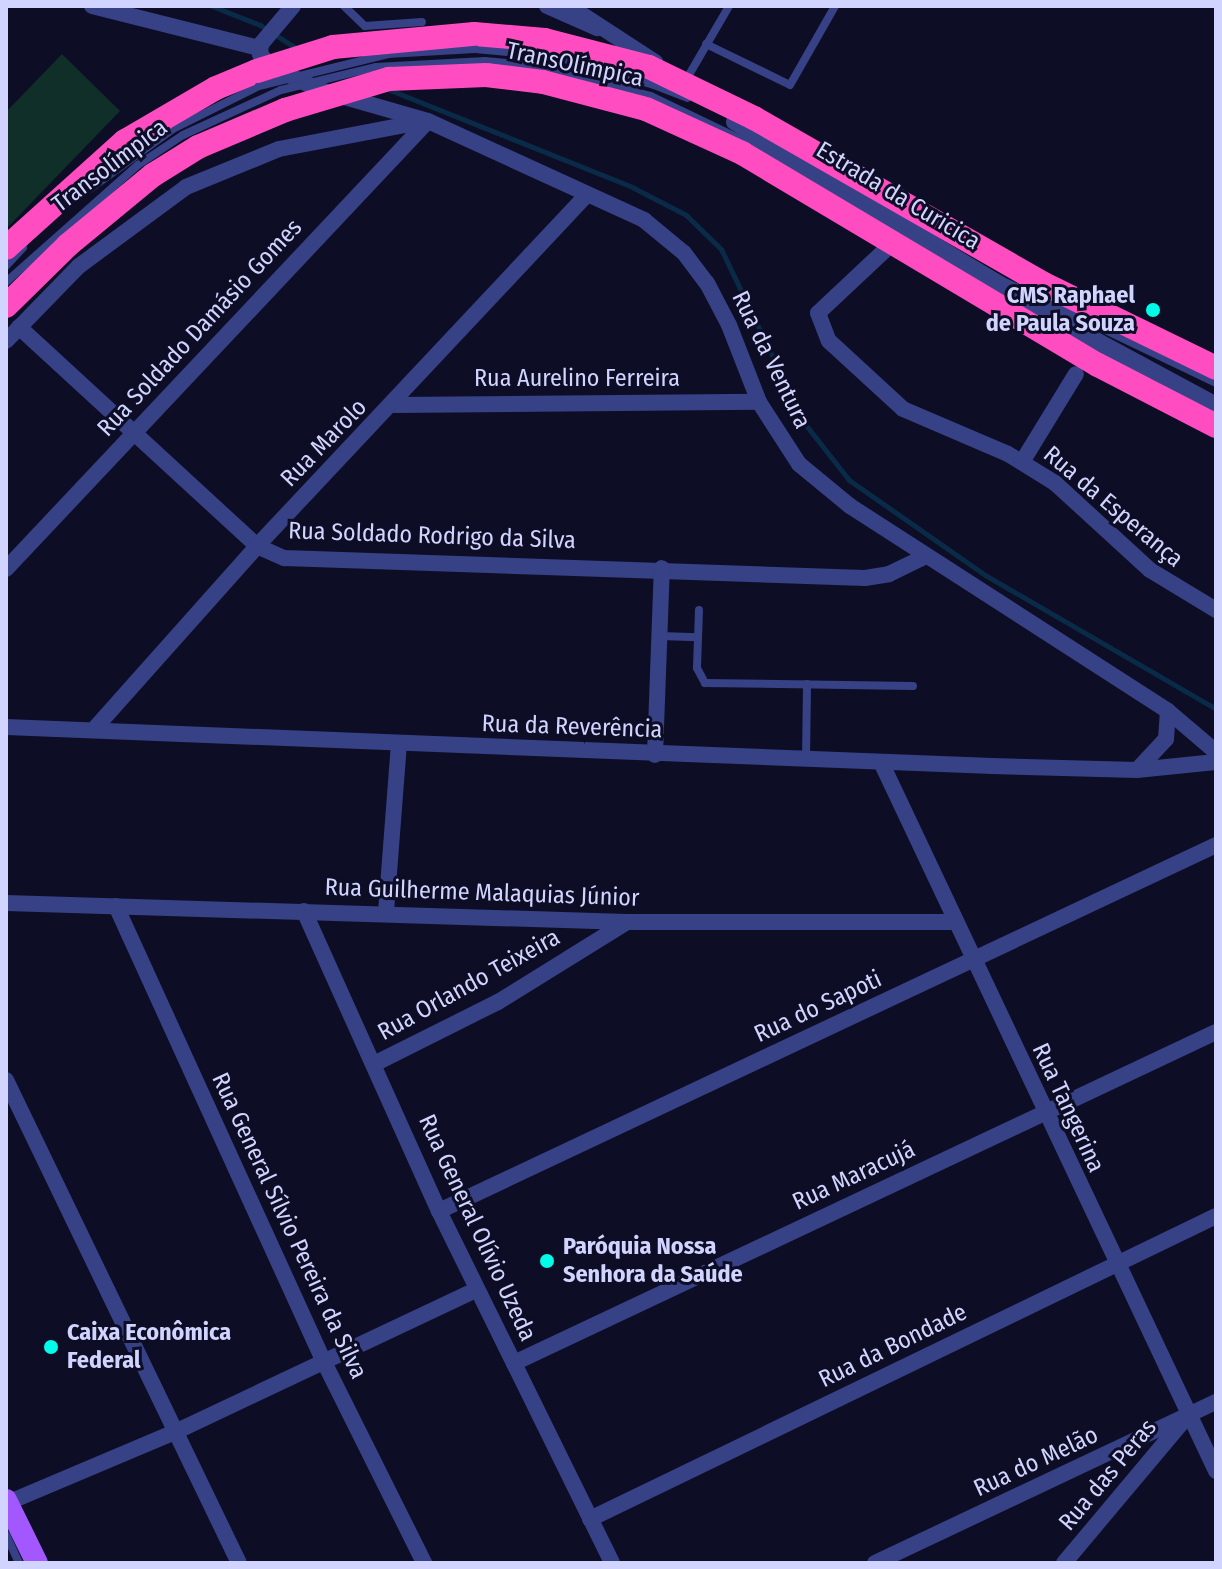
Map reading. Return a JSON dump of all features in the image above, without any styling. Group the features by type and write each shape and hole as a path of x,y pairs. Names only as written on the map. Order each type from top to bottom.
{"highway":[{"name":"TransOlímpica","path":"6,248 125,141 260,62 333,47 545,40 650,89 754,118 1044,284 1216,368"},
{"name":"TransOlímpica","path":"12,317 68,245 153,175 283,100 389,79 486,68 543,82 650,89 742,153 1098,365 1216,426"}],"main road":[{"path":"6,1502 37,1563"}],"street":[{"path":"92,6 260,62 277,24 293,6"},
{"path":"547,6 597,28"},
{"name":"Estrada da Curicica","path":"569,6 597,28 686,81 753,137 907,231 1216,405"},
{"name":"Rua da Ventura","path":"260,62 320,90 428,121 644,220 684,253 729,325 759,402 799,464 926,556 1168,711 1216,752"},
{"path":"6,341 12,317 109,240 186,187 316,138 428,121"},
{"name":"Rua Soldado Damásio Gomes","path":"6,569 428,121"},
{"name":"Rua Marolo","path":"96,727 257,546 395,405 587,195"},
{"name":"Rua da Esperança","path":"907,231 824,305 818,313 822,332 903,409 1022,462 1065,491 1171,587 1216,610"},
{"name":"Rua Soldado Rodrigo da Silva","path":"12,317 257,546 284,558 662,568 865,578 889,574 926,556"},
{"path":"1022,462 1076,374"},
{"name":"Rua Aurelino Ferreira","path":"395,405 759,402"},
{"path":"655,755 662,568"},
{"path":"1137,770 1166,739 1168,711"},
{"name":"Rua da Reverência","path":"6,727 96,727 655,755 1137,770 1216,762"},
{"path":"386,912 399,744"},
{"name":"Rua Tangerina","path":"881,762 976,962 1043,1113 1216,1471"},
{"name":"Rua do Sapoti","path":"439,1211 976,962 1216,845"},
{"name":"Rua Guilherme Malaquias Júnior","path":"6,903 386,912 627,922 956,922"},
{"name":"Rua General Sílvio Pereira da Silva","path":"116,906 324,1362 424,1563"},
{"name":"Rua General Olívio Uzeda","path":"304,911 439,1211 612,1563"},
{"name":"Rua Orlando Teixeira","path":"374,1064 498,1002 627,922"},
{"name":"Rua Maracujá","path":"514,1363 1216,1032"},
{"path":"6,1080 173,1433 239,1563"},
{"name":"Rua da Bondade","path":"590,1519 1216,1216"},
{"path":"6,1502 173,1433 477,1289"},
{"name":"Rua do Melão","path":"875,1563 1216,1402"},
{"name":"Rua das Peras","path":"1064,1563 1188,1416"}],"lane":[{"path":"344,6 365,26 422,22"},
{"path":"686,81 729,6"},
{"path":"706,44 790,85 835,6"},
{"name":"Transolímpica","path":"6,266 139,151 223,101 260,62"},
{"name":"Transolímpica","path":"650,89 742,125 1003,281 1216,383"},
{"name":"Transolímpica","path":"650,89 746,140 1081,341 1216,413"},
{"name":"Transolímpica","path":"6,282 138,165 183,135 283,100"},
{"path":"699,610 697,668 705,683 913,686"},
{"path":"660,636 698,637"},
{"path":"806,758 807,684"},
{"path":"6,1535 19,1563"}],"green space":[{"path":"62,54 120,111 6,229 6,112"}],"waterway":[{"path":"212,6 260,25 299,50"},
{"path":"385,88 632,187 686,215 721,249 805,424 849,480 985,575 1216,709"}],"place":[{"name":"CMS Raphael de Paula Souza","path":"1153,310"},
{"name":"Paróquia Nossa Senhora da Saúde","path":"547,1261"},
{"name":"Caixa Econômica Federal","path":"51,1347"}]}
